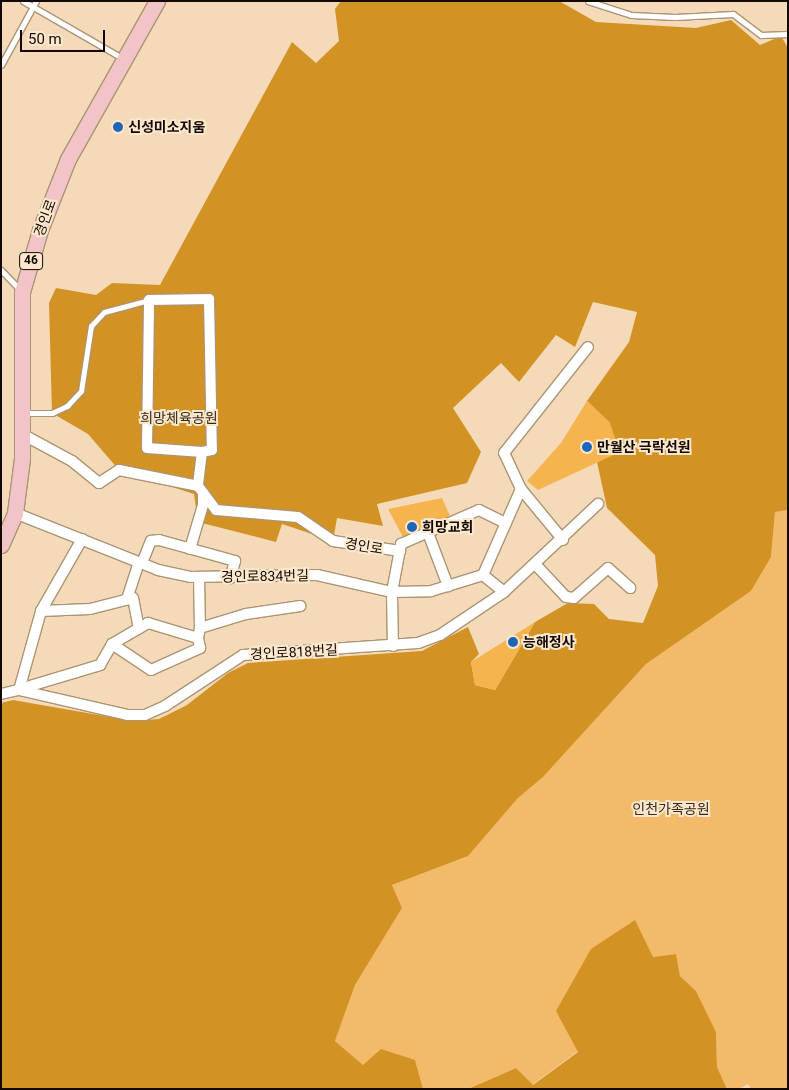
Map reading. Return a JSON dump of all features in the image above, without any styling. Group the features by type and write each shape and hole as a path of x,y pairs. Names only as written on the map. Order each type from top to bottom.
{"main road":[{"name":"경인로","path":"1,545 15,513 22,434 22,292 40,230 68,159 157,1"}],"street":[{"path":"208,299 212,450 202,452 147,448 149,300 208,299"},
{"path":"563,540 521,489 504,453 588,347"},
{"path":"22,434 72,461 100,483 118,470 201,489"},
{"path":"190,548 204,505 201,489 202,452"},
{"name":"경인로","path":"201,489 216,510 298,517 333,541 400,551"},
{"path":"504,592 483,575 521,489"},
{"name":"경인로818번길","path":"19,690 127,715 144,715 165,706 242,655 418,643 440,635 504,592 563,540 598,504"},
{"path":"393,646 392,592 401,544 479,510 506,523"},
{"name":"경인로834번길","path":"15,513 140,563 199,577 230,578 317,575 392,592 431,591 483,575"},
{"path":"428,532 448,586"},
{"path":"19,690 41,611 82,539"},
{"path":"126,599 151,541 159,540 235,561 230,578"},
{"path":"535,564 566,597 574,598 608,568 630,588"},
{"path":"112,644 152,670 200,648 199,577"},
{"path":"41,611 90,609 133,598 139,628 148,624 199,633 246,614 300,606"},
{"name":"경인로818번길","path":"1,694 100,665 112,644 139,628"}],"lane":[{"path":"23,1 124,59"},
{"path":"1,65 36,1"},
{"path":"588,1 631,15 675,18 733,14 761,35 788,34"},
{"path":"1,270 22,292"},
{"path":"22,413 52,413 67,406 82,391 91,326 104,312 149,300"}],"green space":[{"name":"희망체육공원","path":"341,1 559,1 596,22 696,28 731,20 760,45 781,36 788,48 788,510 775,512 771,557 751,591 646,664 543,777 518,798 468,856 392,885 402,908 355,985 335,1041 363,1065 381,1049 415,1060 423,1089 1,1089 1,703 13,700 133,721 159,719 187,705 228,673 248,663 422,651 468,627 479,654 471,662 475,685 495,690 535,622 568,603 594,604 609,619 643,623 658,586 655,555 607,508 597,462 610,423 587,401 629,342 637,312 593,302 575,347 556,335 519,382 501,363 453,408 481,452 467,483 377,504 383,526 337,518 333,541 282,524 276,542 198,522 194,494 119,470 88,434 52,413 49,303 56,288 96,295 112,283 160,285 292,42 316,63 339,41 335,9"},
{"name":"인천가족공원","path":"788,510 788,1089 751,1089 748,1084 739,1089 727,1089 717,1067 716,1032 696,991 680,976 676,954 653,957 578,1051 532,1085 516,1068 468,1089 423,1089 415,1060 363,1065 335,1041 355,985 402,908 392,885 468,856 518,798 543,777 646,664 751,591 771,557 775,512"},
{"path":"635,920 653,957 676,954 680,976 696,991 716,1032 717,1067 727,1089 468,1089 516,1068 533,1085 578,1052 556,1011 591,949"}],"building":[{"name":"만월산 극락선원","path":"587,401 610,423 620,452 538,490 527,481 561,443"},
{"name":"희망교회","path":"442,498 450,516 403,537 388,509"},
{"name":"능해정사","path":"535,622 495,690 475,685 471,662"}],"place":[{"name":"신성미소지움","path":"118,127"},
{"name":"만월산 극락선원","path":"587,447"},
{"name":"희망교회","path":"412,527"},
{"name":"능해정사","path":"513,642"}]}
